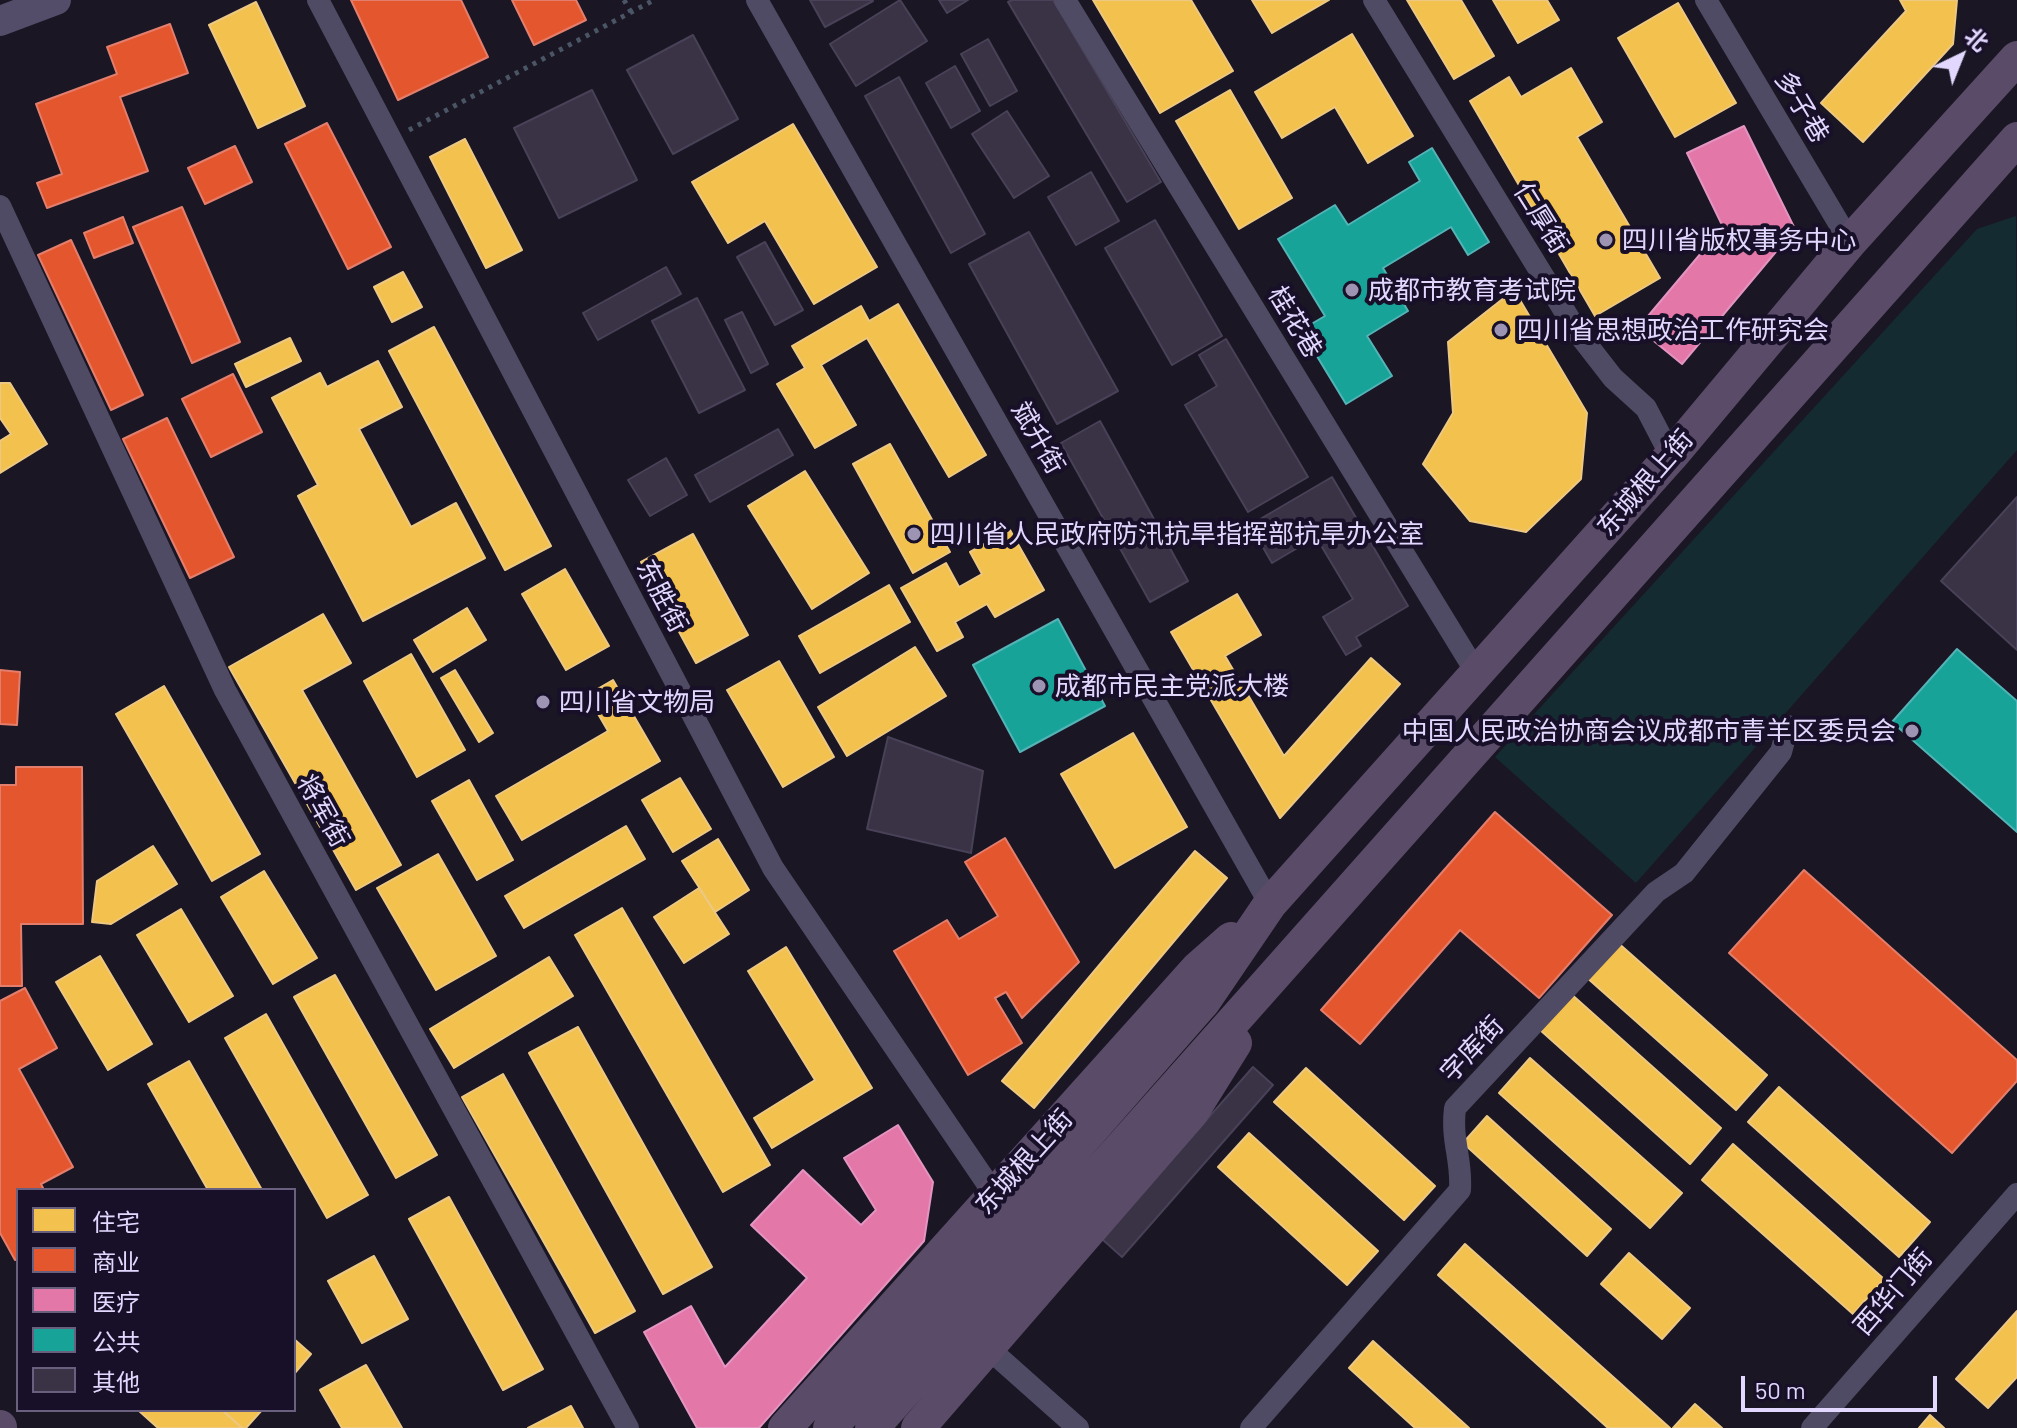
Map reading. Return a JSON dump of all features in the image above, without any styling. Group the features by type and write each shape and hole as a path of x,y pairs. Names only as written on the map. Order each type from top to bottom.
{"main road":[{"path":"0,21 56,0"},
{"name":"东城根上街","path":"785,1428 1197,969 1270,904 1671,456 1850,242 2017,58"},
{"name":"东城根上街","path":"872,1428 1145,1118 2015,146"},
{"name":"东城根上街","path":"830,1428 1204,1001 1270,904"},
{"name":"东城根上街","path":"918,1428 1192,1112 1276,975"}],"street":[{"name":"东胜街","path":"318,0 773,868 995,1195"},
{"name":"斌升街","path":"757,0 1270,904"},
{"name":"桂花巷","path":"1065,0 1476,672"},
{"name":"仁厚街","path":"1374,0 1578,333 1613,378 1646,408 1671,456"},
{"name":"多子巷","path":"1706,0 1850,242"},
{"name":"将军街","path":"0,206 225,690 628,1428"},
{"name":"字库街","path":"1251,1428 1460,1190 1462,1164 1455,1152 1452,1130 1455,1108 1656,892 1684,873 1781,752 1788,726"},
{"name":"西华门街","path":"1812,1428 2017,1194"},
{"path":"988,1348 1078,1428"}],"path":[{"path":"624,0 631,12"},
{"path":"391,139 654,0"}],"green space":[{"path":"2016,216 2017,450 1636,883 1495,757 1977,229"}],"building: 住宅":[{"path":"1093,0 1191,0 1233,71 1160,113"},
{"path":"1252,0 1329,0 1272,33"},
{"path":"1407,0 1461,0 1494,56 1454,79"},
{"path":"1493,0 1547,0 1559,20 1518,43"},
{"path":"1900,0 1957,0 1953,44 1863,142 1821,103 1906,11"},
{"path":"256,2 305,106 258,128 209,25"},
{"path":"1678,3 1736,103 1675,137 1618,38"},
{"path":"1352,34 1413,136 1368,163 1335,107 1282,138 1255,92"},
{"path":"1571,68 1602,122 1577,137 1660,278 1595,316 1470,101 1509,77 1521,97"},
{"path":"1230,90 1292,198 1239,229 1176,121"},
{"path":"793,124 877,267 814,304 765,221 728,243 692,182"},
{"path":"465,139 522,250 486,268 430,157"},
{"path":"403,272 422,307 392,322 374,287"},
{"path":"1514,290 1587,413 1581,479 1526,532 1470,521 1423,464 1453,413 1448,342"},
{"path":"898,304 986,455 949,477 867,338 821,365 856,425 815,448 777,384 805,368 792,346 861,306 869,321"},
{"path":"434,327 551,546 505,570 389,351"},
{"path":"290,338 301,361 246,387 235,364"},
{"path":"378,361 402,407 359,429 411,527 456,503 485,558 363,621 298,496 318,485 272,398 320,373 327,387"},
{"path":"0,383 10,383 47,444 0,473 0,441 11,434 0,418"},
{"path":"890,444 950,552 913,573 853,464"},
{"path":"805,471 869,573 812,609 748,506"},
{"path":"1010,530 1044,590 995,617 987,604 955,622 963,637 937,651 901,588 946,563 959,587 982,574 970,552"},
{"path":"693,534 748,635 696,663 641,562"},
{"path":"565,569 609,646 566,670 522,594"},
{"path":"889,585 910,622 820,673 799,636"},
{"path":"1237,594 1261,635 1225,656 1284,756 1371,658 1400,684 1280,818 1171,632"},
{"path":"467,608 486,640 433,672 414,640"},
{"path":"323,614 351,663 302,690 401,865 356,890 229,667"},
{"path":"915,647 946,696 847,756 818,707"},
{"path":"411,654 465,750 417,777 364,681"},
{"path":"779,661 834,757 783,787 727,690"},
{"path":"455,670 493,733 479,742 441,678"},
{"path":"613,680 660,761 522,840 496,796 608,731 587,695"},
{"path":"164,686 260,854 212,881 116,714"},
{"path":"1133,733 1187,827 1115,868 1061,774"},
{"path":"680,778 711,829 673,852 642,800"},
{"path":"469,780 513,860 477,880 432,801"},
{"path":"626,826 645,859 524,928 505,896"},
{"path":"718,839 749,890 715,912 682,861"},
{"path":"153,846 177,884 111,924 92,922 97,881"},
{"path":"1195,851 1227,878 1034,1108 1002,1081"},
{"path":"438,854 496,956 436,990 377,888"},
{"path":"264,871 317,958 273,984 221,897"},
{"path":"699,888 729,934 684,963 654,917"},
{"path":"622,908 770,1165 723,1192 575,935"},
{"path":"181,909 233,996 189,1022 137,935"},
{"path":"1616,941 1767,1075 1736,1110 1585,976"},
{"path":"786,947 872,1088 772,1148 754,1118 815,1080 748,971"},
{"path":"100,956 152,1044 108,1070 56,982"},
{"path":"549,957 573,996 454,1068 430,1029"},
{"path":"335,975 437,1155 396,1178 294,997"},
{"path":"1570,993 1721,1128 1690,1164 1539,1029"},
{"path":"266,1014 368,1195 327,1218 225,1038"},
{"path":"578,1027 712,1267 663,1294 529,1053"},
{"path":"1530,1058 1682,1193 1650,1228 1499,1093"},
{"path":"189,1061 261,1188 207,1188 148,1084"},
{"path":"1306,1068 1435,1186 1404,1220 1274,1102"},
{"path":"503,1074 635,1311 595,1333 462,1097"},
{"path":"1779,1087 1930,1222 1899,1257 1748,1122"},
{"path":"1487,1116 1611,1229 1587,1256 1463,1143"},
{"path":"1249,1133 1378,1251 1347,1285 1218,1167"},
{"path":"1733,1144 1884,1279 1853,1314 1702,1180"},
{"path":"449,1197 543,1369 503,1390 409,1219"},
{"path":"1465,1244 1670,1428 1608,1428 1438,1275"},
{"path":"1629,1253 1690,1308 1662,1339 1601,1284"},
{"path":"374,1256 408,1319 362,1343 328,1281"},
{"path":"2017,1311 2017,1377 1988,1408 1956,1379"},
{"path":"296,1341 311,1354 296,1372"},
{"path":"1373,1341 1469,1428 1415,1428 1349,1368"},
{"path":"366,1365 402,1428 342,1428 320,1390"},
{"path":"1695,1404 1722,1428 1673,1428"},
{"path":"571,1406 583,1428 528,1428"},
{"path":"140,1412 224,1412 242,1428 158,1428"},
{"path":"224,1412 260,1412 246,1428"},
{"path":"1930,1415 1944,1428 1919,1428"}],"building: 商业":[{"path":"351,0 461,0 488,57 398,100"},
{"path":"512,0 576,0 586,20 534,45"},
{"path":"170,24 188,73 120,97 148,171 47,208 37,183 62,174 36,104 117,74 107,47"},
{"path":"327,123 391,247 348,269 285,144"},
{"path":"235,146 252,182 205,204 188,168"},
{"path":"182,207 240,342 192,363 133,227"},
{"path":"123,217 133,243 94,258 84,233"},
{"path":"71,240 143,395 111,410 38,255"},
{"path":"233,374 262,432 211,457 182,399"},
{"path":"167,418 234,557 190,578 123,439"},
{"path":"0,670 20,672 17,725 0,724"},
{"path":"16,767 82,767 83,924 21,924 22,986 0,986 0,785 16,785"},
{"path":"1495,812 1612,915 1539,998 1460,930 1360,1044 1321,1010"},
{"path":"1005,838 1079,962 1022,1018 1006,992 995,998 1022,1043 968,1075 894,951 947,920 959,939 998,916 965,862"},
{"path":"1804,870 2017,1060 2017,1081 1952,1153 1729,953"},
{"path":"25,988 57,1048 19,1069 73,1167 41,1184 43,1188 16,1188 15,1260 0,1233 0,1001"}],"building: 医疗":[{"path":"1744,126 1795,229 1682,364 1638,328 1723,227 1687,153"},
{"path":"898,1125 933,1182 924,1241 759,1428 697,1428 644,1332 691,1306 725,1367 807,1278 751,1225 803,1170 861,1225 876,1210 844,1158"}],"building: 公共":[{"name":"成都市教育考试院","path":"1432,148 1489,242 1468,255 1451,227 1383,268 1408,311 1367,336 1392,376 1346,404 1301,330 1325,316 1278,239 1335,205 1348,225 1420,181 1409,162"},
{"name":"成都市民主党派大楼","path":"1058,619 1105,706 1020,752 973,665"},
{"path":"1957,649 2017,701 2017,832 1892,722"}],"building: 其他":[{"path":"810,0 872,0 873,1 825,27"},
{"path":"900,0 927,41 856,86 830,44"},
{"path":"939,0 968,0 947,13"},
{"path":"1053,0 1161,182 1127,202 1008,2"},
{"path":"693,35 738,119 673,154 627,70"},
{"path":"988,39 1017,91 990,106 961,54"},
{"path":"955,66 980,111 951,128 926,83"},
{"path":"899,77 985,234 951,253 865,96"},
{"path":"592,90 637,180 559,218 514,128"},
{"path":"1007,111 1049,176 1014,198 972,134"},
{"path":"1091,172 1119,221 1076,245 1048,197"},
{"path":"1155,220 1222,336 1172,365 1105,248"},
{"path":"1029,232 1118,391 1057,424 969,264"},
{"path":"765,242 803,310 775,325 737,257"},
{"path":"666,267 681,294 598,340 583,313"},
{"path":"697,298 745,390 699,413 652,321"},
{"path":"742,312 768,364 751,373 725,320"},
{"path":"1226,339 1308,477 1248,512 1185,405 1217,386 1199,355"},
{"path":"1100,421 1188,581 1150,602 1061,443"},
{"path":"778,429 793,455 710,502 695,475"},
{"path":"666,458 687,495 650,516 628,480"},
{"path":"1332,477 1408,606 1356,637 1361,646 1346,655 1323,617 1353,599 1316,537 1272,563 1250,525"},
{"path":"2017,497 2017,650 1941,581"},
{"path":"888,737 983,771 971,853 867,829"},
{"path":"1253,1067 1273,1085 1122,1257 1102,1239"}],"place":[{"name":"四川省版权事务中心","path":"1606,240"},
{"name":"成都市教育考试院","path":"1352,290"},
{"name":"四川省思想政治工作研究会","path":"1501,330"},
{"name":"四川省人民政府防汛抗旱指挥部抗旱办公室","path":"914,534"},
{"name":"成都市民主党派大楼","path":"1039,686"},
{"name":"四川省文物局","path":"543,702"},
{"name":"中国人民政治协商会议成都市青羊区委员会","path":"1912,731"}]}
